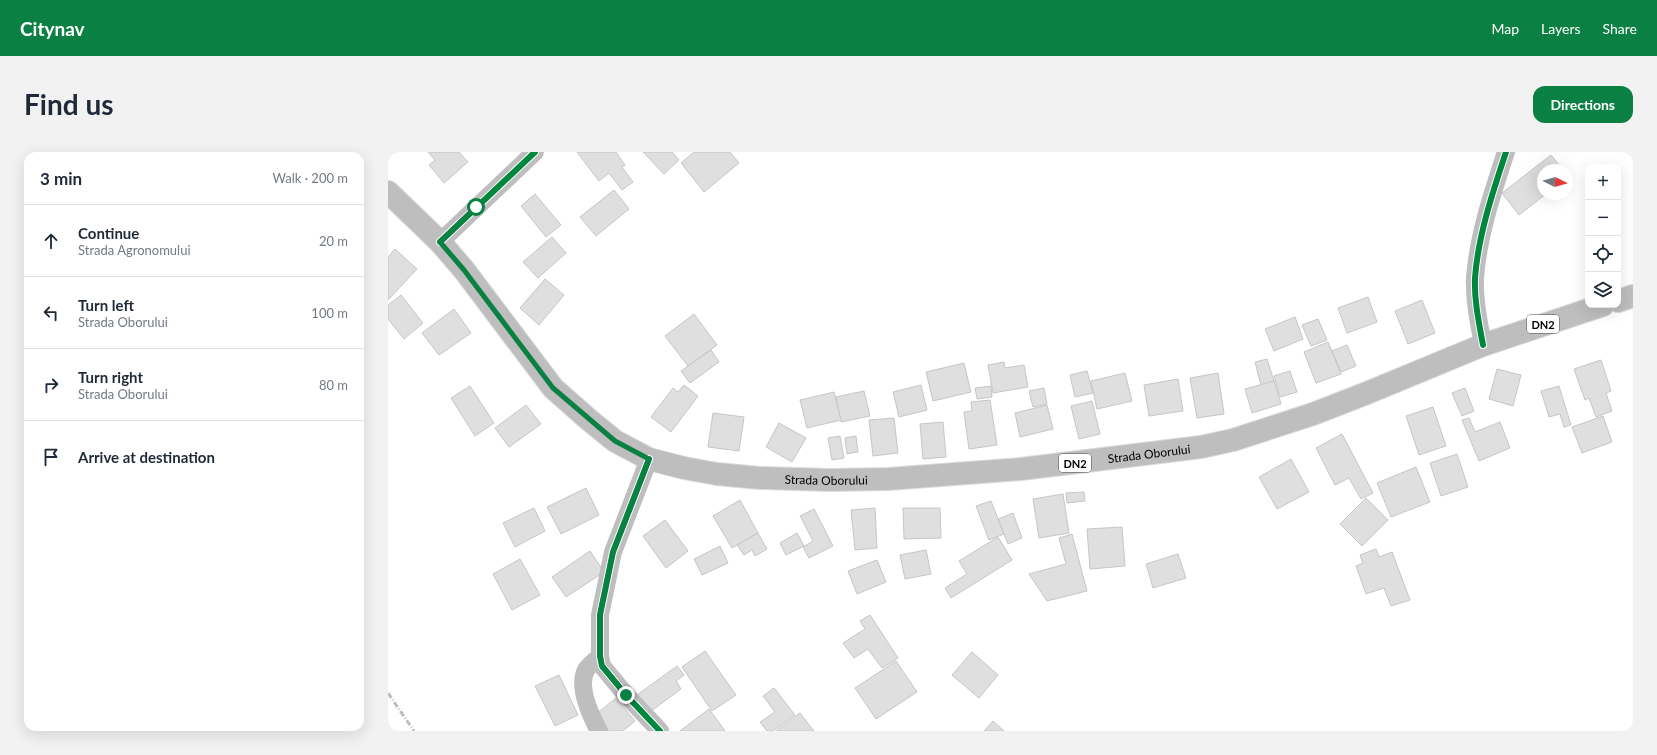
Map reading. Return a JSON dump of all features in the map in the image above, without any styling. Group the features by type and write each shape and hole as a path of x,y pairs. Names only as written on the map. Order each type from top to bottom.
{"main road":[{"name":"Strada Oborului","path":"388,192 440,242 464,270 553,388 615,441 649,459 684,468 717,474 760,478 830,480 880,479 1020,469 1201,447 1233,440 1313,414 1367,394 1483,345 1594,308"},
{"path":"1621,299 1633,296"}],"street":[{"path":"440,242 535,152"},
{"path":"1483,345 1477,309 1475,278 1481,241 1506,152"},
{"path":"649,459 613,552 600,614 600,656 602,666 626,695 660,731"},
{"path":"599,731 590,712 583,684 586,670 600,656"}],"building":[{"path":"428,152 459,152 468,162 444,183 429,165 435,160"},
{"path":"577,152 616,152 625,165 622,167 633,182 622,190 609,173 599,181"},
{"path":"643,152 672,152 679,160 664,174"},
{"path":"694,152 730,152 739,163 704,192 681,163"},
{"path":"1551,155 1558,164 1539,164"},
{"path":"1537,166 1537,200 1538,200 1519,215 1502,193"},
{"path":"614,190 629,209 596,236 580,217"},
{"path":"535,194 561,225 546,237 521,206"},
{"path":"552,237 566,253 538,278 523,262"},
{"path":"395,249 417,269 388,300 388,257"},
{"path":"545,279 564,295 539,325 520,308"},
{"path":"401,295 423,323 404,339 388,319 388,305"},
{"path":"1368,297 1377,322 1347,333 1338,308"},
{"path":"1422,300 1435,333 1408,344 1395,311"},
{"path":"454,309 471,333 439,355 422,333"},
{"path":"694,314 717,345 688,366 665,336"},
{"path":"1295,317 1303,339 1274,351 1265,329"},
{"path":"1318,319 1327,340 1311,346 1302,325"},
{"path":"1328,342 1341,374 1316,383 1304,352"},
{"path":"1347,345 1356,366 1341,372 1332,351"},
{"path":"711,350 719,362 690,383 681,371"},
{"path":"1267,359 1274,381 1261,385 1255,362"},
{"path":"1601,360 1611,391 1606,393 1612,411 1596,417 1589,398 1585,400 1574,369"},
{"path":"1004,362 1005,368 1024,365 1028,387 993,393 988,365"},
{"path":"964,363 971,392 933,401 926,372"},
{"path":"1497,369 1521,375 1513,406 1489,399"},
{"path":"1087,371 1093,393 1075,397 1070,375"},
{"path":"1290,371 1297,392 1280,397 1274,376"},
{"path":"1125,373 1132,401 1097,409 1091,381"},
{"path":"1218,373 1224,414 1197,418 1190,378"},
{"path":"1178,379 1183,411 1149,416 1144,385"},
{"path":"1274,381 1281,404 1252,413 1245,389"},
{"path":"684,385 698,396 671,432 651,417 673,388 678,392"},
{"path":"921,385 927,410 899,417 893,392"},
{"path":"470,386 494,423 475,436 451,398"},
{"path":"991,386 992,397 977,399 975,388"},
{"path":"1559,386 1571,425 1564,427 1560,414 1549,417 1541,391"},
{"path":"1044,388 1047,404 1033,407 1029,391"},
{"path":"1465,388 1474,411 1462,416 1452,393"},
{"path":"864,391 870,416 841,422 836,397"},
{"path":"834,392 841,420 807,428 800,400"},
{"path":"990,400 997,445 969,449 964,412 972,411 971,402"},
{"path":"1092,401 1100,434 1079,439 1071,406"},
{"path":"526,405 541,424 509,447 495,428"},
{"path":"1047,405 1053,429 1020,437 1015,413"},
{"path":"1433,407 1446,446 1419,455 1406,416"},
{"path":"713,413 744,417 739,451 708,447"},
{"path":"1603,416 1612,442 1582,453 1572,427"},
{"path":"894,418 898,453 873,456 869,420"},
{"path":"1469,418 1475,432 1500,422 1510,448 1479,461 1462,420"},
{"path":"943,422 946,457 923,459 920,424"},
{"path":"779,423 806,438 792,462 766,447"},
{"path":"1342,434 1373,493 1361,499 1349,478 1335,485 1316,448"},
{"path":"840,436 844,458 832,460 828,438"},
{"path":"856,436 858,452 847,454 845,438"},
{"path":"1457,454 1468,487 1441,496 1430,463"},
{"path":"1291,459 1309,492 1277,509 1259,477"},
{"path":"1416,467 1430,502 1391,517 1377,483"},
{"path":"586,488 599,515 561,534 547,507"},
{"path":"1084,492 1085,501 1067,503 1066,493"},
{"path":"1063,494 1069,533 1039,538 1033,499"},
{"path":"1366,498 1388,520 1362,546 1340,524"},
{"path":"740,500 758,533 732,548 713,516"},
{"path":"991,501 1004,534 989,540 976,506"},
{"path":"534,508 545,531 515,547 503,523"},
{"path":"875,508 877,548 855,550 851,510"},
{"path":"903,508 940,508 941,538 904,539"},
{"path":"814,509 833,546 809,558 803,547 813,541 800,516"},
{"path":"1013,513 1022,538 1008,544 998,519"},
{"path":"665,520 688,551 666,568 643,536"},
{"path":"1122,527 1125,566 1090,569 1087,529"},
{"path":"758,533 767,549 755,556 752,550 744,555 737,545"},
{"path":"797,533 804,546 786,555 780,543"},
{"path":"1072,534 1087,591 1047,601 1029,574 1066,564 1059,538"},
{"path":"998,537 1012,560 951,598 945,588 967,574 959,561"},
{"path":"720,546 728,563 702,575 694,559"},
{"path":"1376,549 1379,557 1392,552 1410,600 1391,606 1384,588 1366,594 1356,566 1363,563 1360,555"},
{"path":"926,550 931,574 905,579 900,555"},
{"path":"590,551 604,572 566,597 552,577"},
{"path":"1178,554 1186,578 1153,588 1146,564"},
{"path":"520,559 540,595 512,610 493,574"},
{"path":"877,560 886,582 857,594 848,571"},
{"path":"870,615 898,658 882,668 868,649 854,658 843,643 865,629 860,621"},
{"path":"705,651 736,695 712,711 682,667"},
{"path":"972,652 998,675 979,698 952,675"},
{"path":"896,661 917,692 876,719 855,688"},
{"path":"677,666 684,675 676,681 681,689 650,712 637,695"},
{"path":"559,675 578,715 555,726 535,686"},
{"path":"774,688 795,715 773,731 767,731 760,722 775,712 763,696"},
{"path":"616,698 635,721 623,731 608,731 595,715"},
{"path":"709,709 725,731 680,731"},
{"path":"800,713 814,731 776,731"},
{"path":"993,721 1004,731 984,731"}],"railway":[{"path":"388,693 414,731"}],"cycle path":[{"path":"440,242 535,152"},
{"path":"1483,345 1477,312 1475,278 1479,246 1496,182 1506,152"},
{"path":"649,459 613,552 600,615 600,656 602,666 626,695 660,731"}],"route":[{"path":"476,207 440,242 464,270 553,388 615,441 649,459 613,552 600,614 600,656 602,666 626,695"}]}
